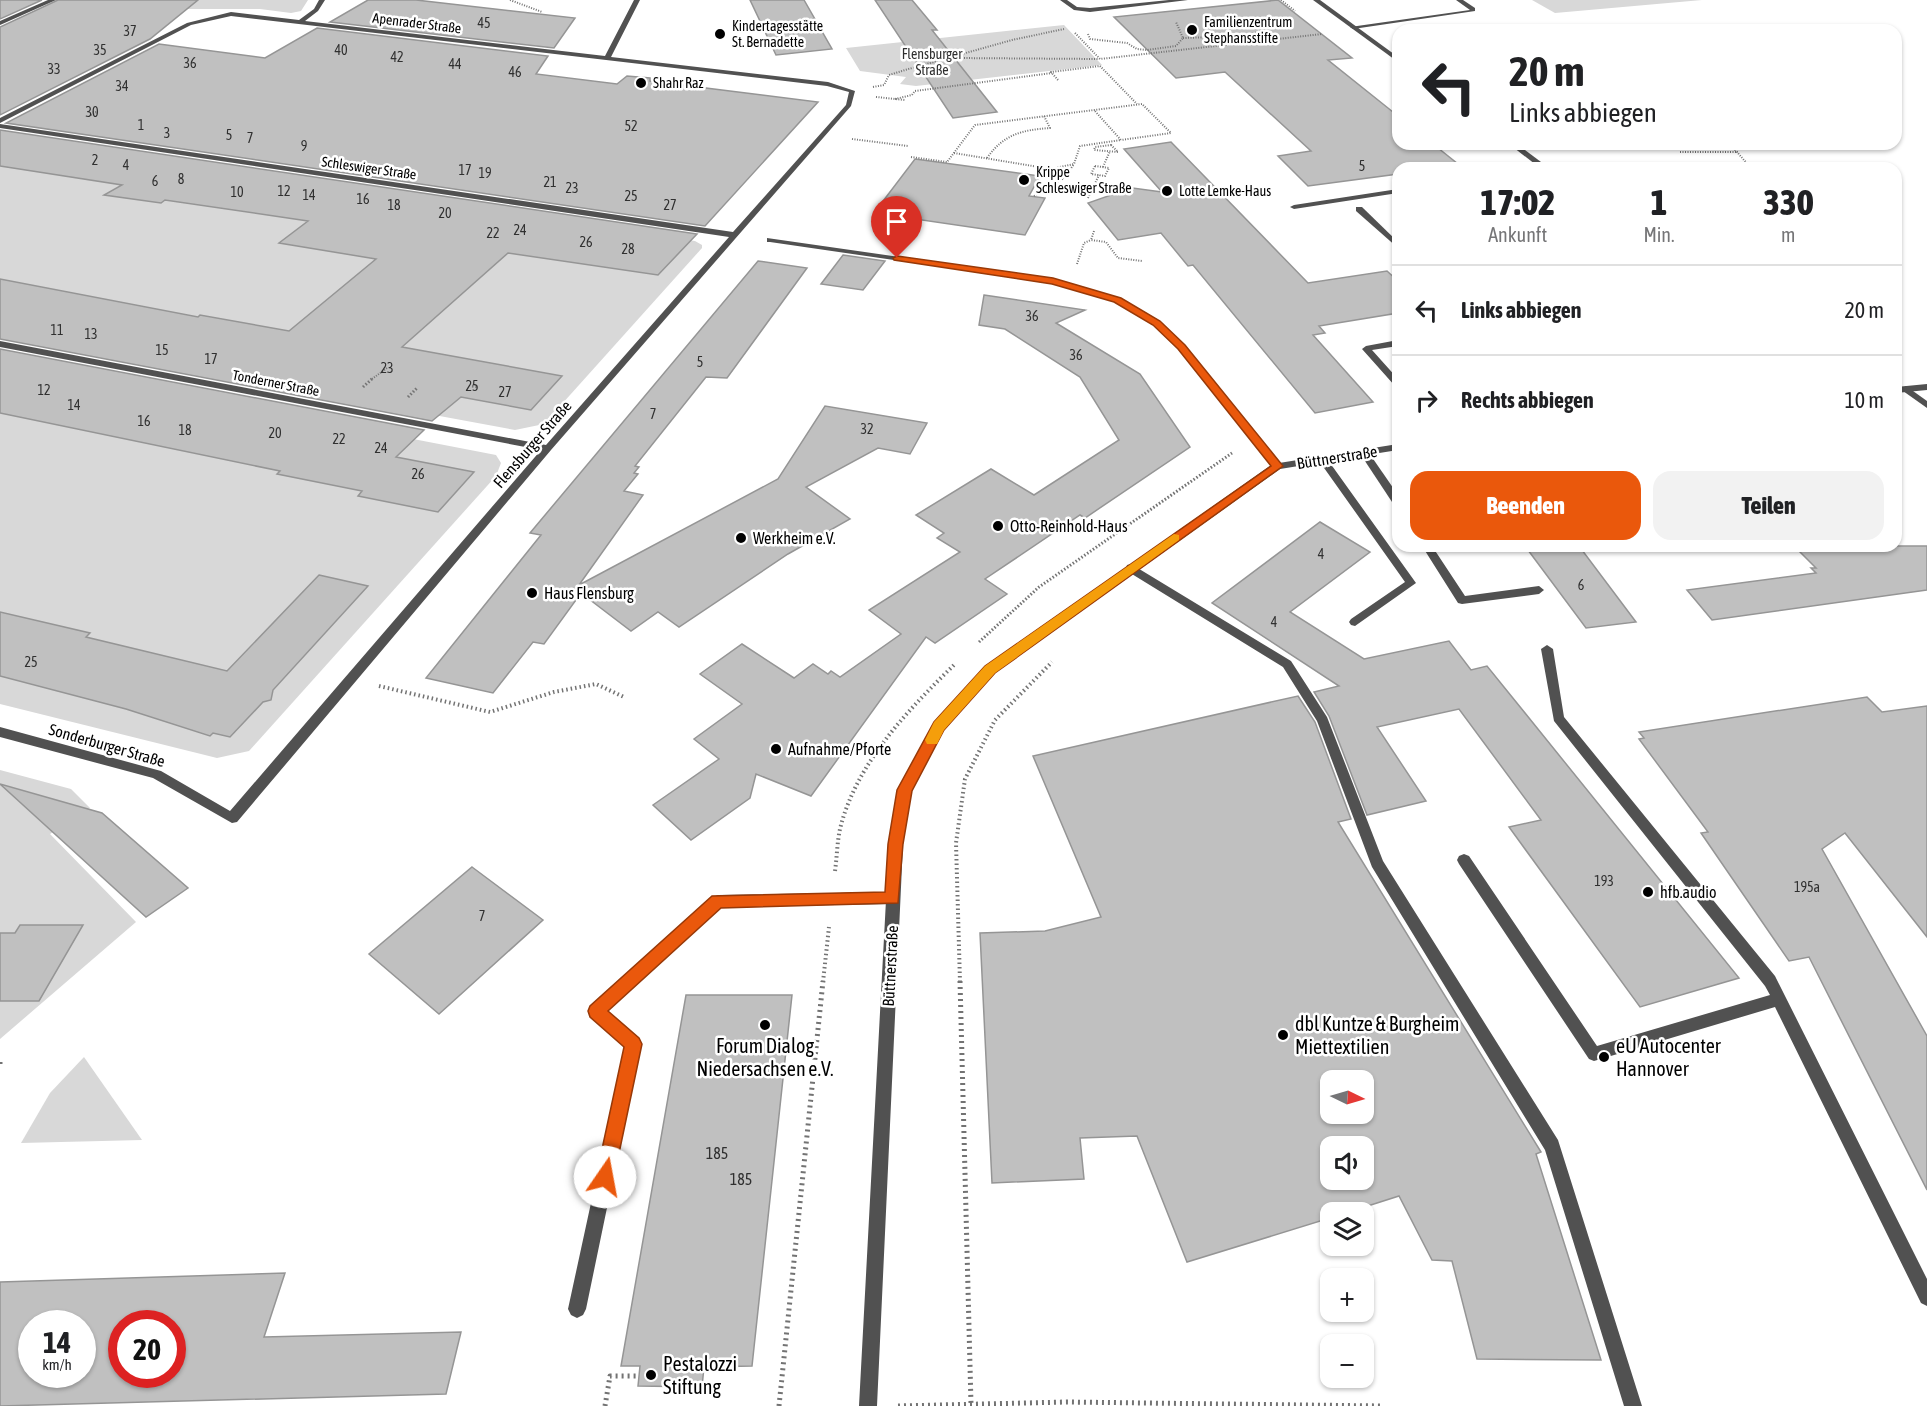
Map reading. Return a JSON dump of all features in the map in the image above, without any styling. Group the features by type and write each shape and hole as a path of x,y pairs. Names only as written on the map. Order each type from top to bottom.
{"street":[{"path":"0,23 53,0"},
{"path":"301,21 316,10 322,0"},
{"path":"607,58 637,0"},
{"path":"1063,0 1076,9 1090,10 1185,0"},
{"path":"1316,0 1392,56"},
{"path":"1353,27 1472,11 1473,9 1459,0"},
{"name":"Apenrader Straße","path":"0,121 202,19 231,14 828,84 852,91"},
{"name":"Flensburger Straße","path":"232,818 548,448 849,105 852,91"},
{"name":"Schleswiger Straße","path":"0,126 734,235"},
{"path":"1520,150 1537,162"},
{"path":"1294,207 1392,193"},
{"path":"1359,209 1392,240"},
{"path":"770,240 1053,281 1118,300 1157,323 1181,347 1277,466"},
{"name":"Tonderner Straße","path":"0,344 548,448"},
{"path":"1392,344 1366,349 1392,377"},
{"path":"1902,390 1927,387"},
{"path":"1902,391 1927,405"},
{"name":"Büttnerstraße","path":"868,1406 896,844 904,790 939,726 990,670 1277,466 1392,448"},
{"path":"1364,452 1392,494"},
{"path":"1322,458 1411,583 1355,622"},
{"path":"1431,552 1462,600 1539,590"},
{"path":"1131,568 1287,664 1323,720 1377,863 1552,1146 1633,1406"},
{"path":"1547,649 1558,718 1770,981 1927,1297"},
{"name":"Sonderburger Straße","path":"0,732 157,774 232,818"},
{"path":"1464,860 1593,1053 1779,999"},
{"path":"577,1309 633,1044 596,1011 718,901 893,898"}],"path":[{"path":"510,0 542,12"},
{"path":"1180,20 1175,21 1183,38"},
{"path":"1092,27 1088,33 1090,39 1127,43 1147,50 1176,46 1183,38 1244,36 1265,30"},
{"path":"1070,28 1100,59"},
{"path":"884,85 889,75 946,58 1064,29"},
{"path":"946,58 1100,59 1327,33"},
{"path":"895,99 912,95 915,91 1100,66 1138,104"},
{"path":"1052,73 1058,80"},
{"path":"875,97 906,100"},
{"path":"911,158 947,162 975,125 1138,104 1142,104 1172,133 1080,146 1074,164 1064,178 1034,196"},
{"path":"1094,110 1121,140"},
{"path":"987,158 996,145 1010,133 1050,128 1044,116"},
{"path":"882,143 908,146"},
{"path":"1094,144 1097,147"},
{"path":"1111,145 1118,152 1094,150 1097,147 1111,145"},
{"path":"1103,167 1110,151"},
{"path":"1680,152 1738,152 1746,162"},
{"path":"954,153 1051,169 1074,164"},
{"path":"1095,166 1103,167 1109,168 1105,176 1091,174 1095,166"},
{"path":"1051,169 1064,178"},
{"path":"1088,198 1099,175"},
{"path":"909,237 920,220"},
{"path":"1094,231 1091,240 1106,242 1118,258 1142,261"},
{"path":"376,375 387,368"},
{"path":"472,386 479,387"},
{"path":"974,647 1039,587 1232,453 1259,443"},
{"path":"971,1404 956,843 965,779 995,720 1041,670 1060,656"},
{"path":"779,1406 831,899 841,826 875,752 933,685 957,662"},
{"path":"372,685 490,712 554,692 596,684 624,697"},
{"path":"605,1406 610,1376 639,1376"},
{"path":"892,1406 971,1404 1383,1406"}],"green space":[{"path":"196,0 308,0 301,11 291,13 260,9 186,9"},
{"path":"1532,0 1702,0 1555,13"},
{"name":"Flensburger Straße","path":"1064,25 1102,65 916,86 900,84 906,77 860,71 846,48"},
{"path":"0,138 695,241 702,245 702,248 544,424 515,430 0,335"},
{"path":"0,359 496,455 501,463 496,476 249,751 217,758 0,704"},
{"path":"0,770 71,789 90,808 50,834 136,922 0,1039"},
{"path":"84,1057 142,1140 21,1143 50,1093"}],"building":[{"path":"0,0 42,0 0,19"},
{"path":"58,0 198,0 150,39 0,115 0,27"},
{"path":"368,0 416,0 575,18 554,48 330,22"},
{"path":"750,0 804,0 832,49 776,55"},
{"path":"875,0 912,0 937,30 932,30 997,112 953,118"},
{"path":"1278,0 1352,58 1328,60 1392,111 1392,150 1440,150 1456,162 1392,162 1392,175 1308,186 1278,156 1311,151 1225,72 1176,78 1114,17"},
{"path":"317,28 548,56 536,74 617,84 627,76 650,78 650,81 818,102 705,226 6,123 159,44 265,58"},
{"path":"0,130 697,234 658,275 508,253 402,347 562,376 531,410 461,397 432,421 0,339 0,279 198,317 200,315 289,331 376,259 279,243 308,221 165,200 161,203 104,195 122,185 0,166"},
{"path":"1171,142 1308,283 1387,271 1392,276 1392,314 1319,326 1325,333 1313,335 1373,402 1315,413 1193,265 1188,266 1161,233 1118,240 1088,203 1114,194 1118,186 1162,192 1124,149"},
{"path":"915,159 1040,176 1029,196 1045,198 1025,235 874,213"},
{"path":"843,255 885,261 863,290 821,284"},
{"path":"758,261 807,268 727,378 706,377 635,466 639,467 634,473 638,474 624,491 643,495 579,585 778,479 825,406 927,423 910,454 878,448 806,487 850,519 788,554 679,627 658,612 631,631 581,593 544,644 533,642 493,693 426,678 541,535 530,533"},
{"path":"984,295 1085,310 1056,323 1140,374 1190,447 1085,518 1080,515 985,579 1007,594 935,643 926,637 811,796 756,774 750,798 691,840 653,805 719,759 694,739 742,704 700,674 742,644 794,678 813,664 828,674 831,671 840,677 901,634 869,610 960,552 937,538 944,533 916,515 991,469 1034,495 1119,440 1080,377 1005,329 979,325"},
{"path":"0,349 424,430 396,457 474,472 438,512 358,496 362,491 277,474 280,471 0,413"},
{"path":"1320,522 1370,552 1290,612 1364,659 1449,641 1471,670 1487,666 1739,978 1640,1007 1509,827 1541,820 1459,709 1377,727 1426,801 1367,815 1329,716 1314,692 1339,686 1212,603"},
{"path":"1902,546 1927,546 1927,590 1712,620 1687,590 1816,573 1811,568 1816,568 1800,552 1902,552"},
{"path":"1529,552 1584,552 1636,622 1586,628"},
{"path":"319,575 368,586 273,690 271,700 263,702 230,737 213,733 210,736 126,709 0,676 0,612 90,633 86,637 227,671"},
{"name":"dbl Kuntze & Burgheim Miettextilien","path":"1298,696 1315,722 1351,819 1338,822 1541,1152 1536,1154 1601,1360 1477,1359 1452,1261 1432,1260 1399,1196 1374,1204 1374,1202 1320,1202 1320,1221 1187,1262 1137,1136 1080,1138 1084,1179 992,1183 980,933 1045,931 1101,917 1033,756"},
{"path":"1867,697 1882,712 1927,706 1927,937 1845,833 1822,849 1927,1036 1927,1190 1809,957 1789,961 1701,833 1708,832 1639,739 1644,738 1639,732"},
{"path":"0,784 102,813 188,888 146,917"},
{"path":"472,867 543,920 439,1014 369,954"},
{"path":"20,925 83,925 39,1001 0,1001 0,933 15,933"},
{"path":"686,995 792,995 752,1366 704,1367 702,1387 638,1386 640,1366 621,1366"},
{"path":"285,1273 264,1337 461,1332 446,1394 0,1406 0,1282"}],"slow traffic":[{"path":"932,740 939,726 990,670 1174,538"}],"place":[{"name":"Familienzentrum Stephansstifte","path":"1192,30"},
{"name":"Kindertagesstätte St. Bernadette","path":"720,34"},
{"name":"Shahr Raz","path":"641,83"},
{"name":"Krippe Schleswiger Straße","path":"1024,180"},
{"name":"Lotte Lemke-Haus","path":"1167,191"},
{"name":"Otto-Reinhold-Haus","path":"998,526"},
{"name":"Werkheim e.V.","path":"741,538"},
{"name":"Haus Flensburg","path":"532,593"},
{"name":"Aufnahme/Pforte","path":"776,749"},
{"name":"hfb.audio","path":"1648,892"},
{"name":"Forum Dialog Niedersachsen e.V.","path":"765,1025"},
{"name":"dbl Kuntze & Burgheim Miettextilien","path":"1283,1035"},
{"name":"eU Autocenter Hannover","path":"1604,1057"},
{"name":"Pestalozzi Stiftung","path":"651,1375"}],"route":[{"path":"605,1177 633,1044 596,1011 718,901 893,898 896,844 904,790 939,726 990,670 1277,466 1181,347 1157,323 1118,300 1069,284 897,258"}]}
